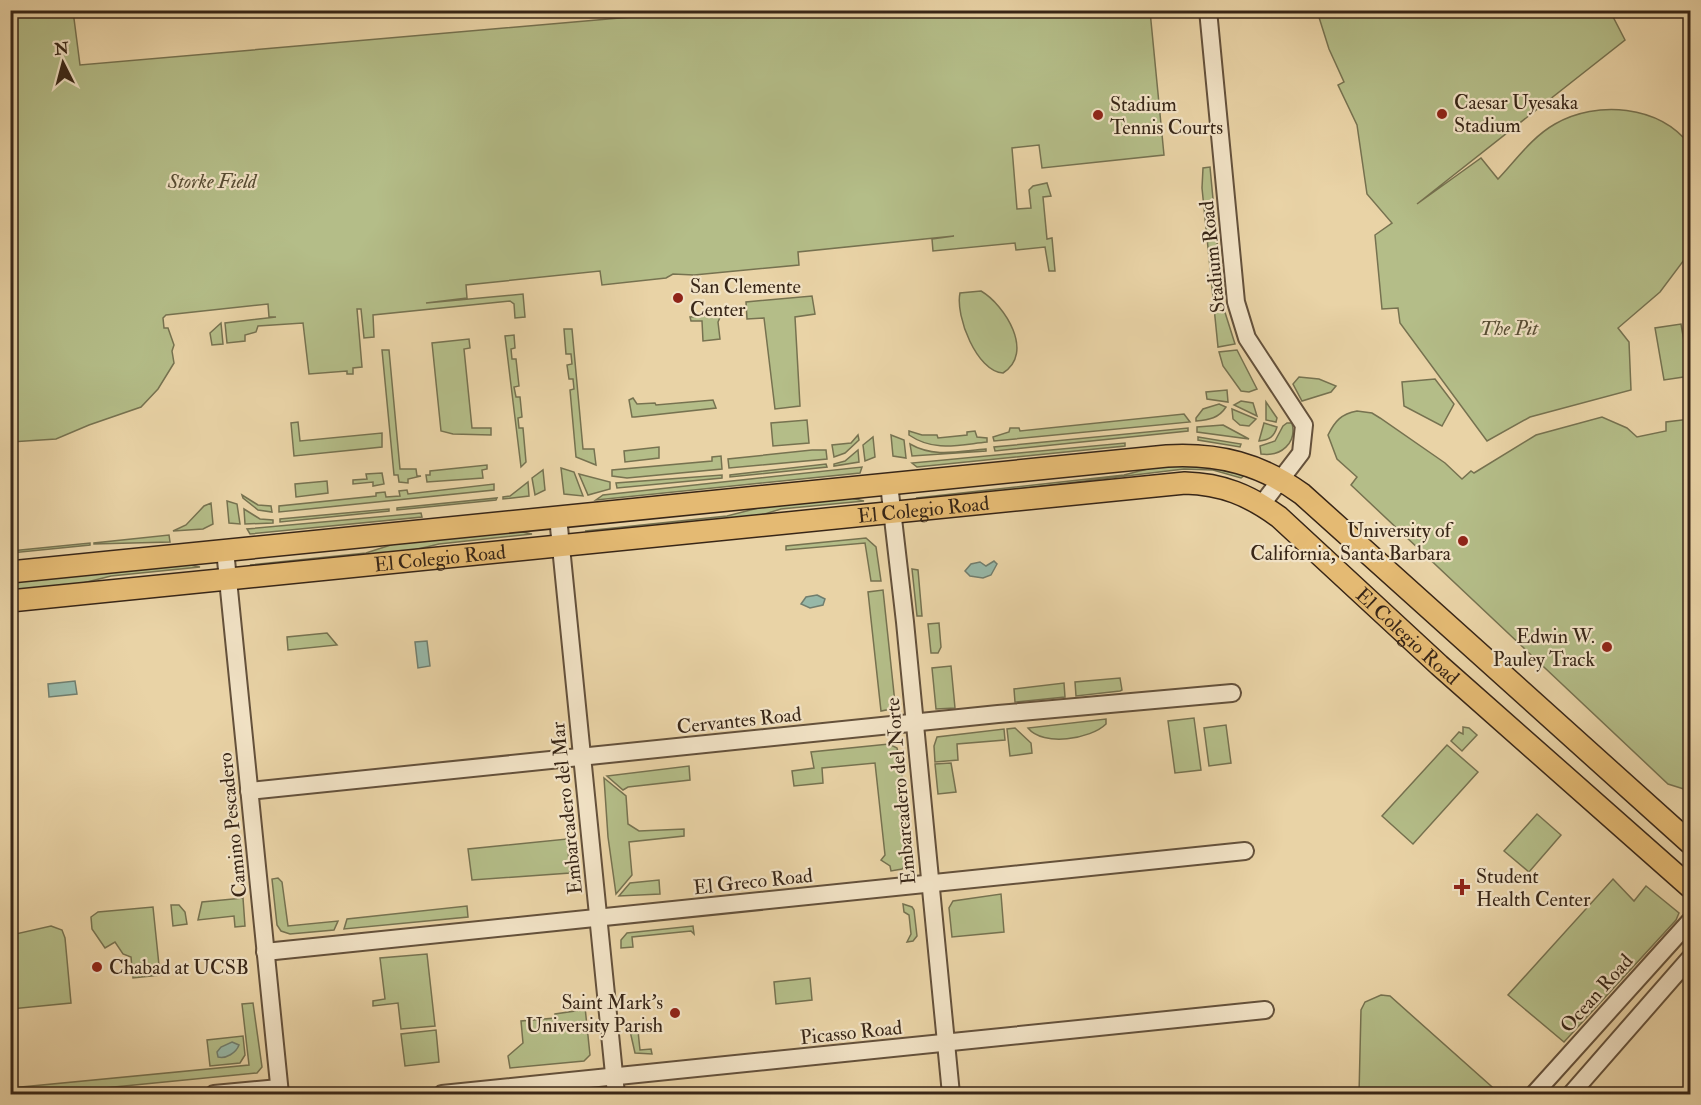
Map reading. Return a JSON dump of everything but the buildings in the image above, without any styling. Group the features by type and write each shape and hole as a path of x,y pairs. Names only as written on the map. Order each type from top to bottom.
{"main road":[{"name":"El Colegio Road","path":"10,572 1199,454 1227,458 1282,480 1302,494 1690,843"},
{"name":"El Colegio Road","path":"10,601 560,548 1185,483 1209,484 1230,489 1262,504 1279,516 1438,665 1690,887"},
{"path":"1640,798 1690,826"}],"street":[{"name":"Stadium Road","path":"1208,10 1238,312 1247,338 1304,425 1301,453 1262,504"},
{"name":"Embarcadero del Norte","path":"889,484 951,1095"},
{"name":"Embarcadero del Mar","path":"558,517 615,1086"},
{"name":"Camino Pescadero","path":"225,550 280,1091"},
{"name":"Cervantes Road","path":"249,791 1232,693"},
{"name":"El Greco Road","path":"265,952 1245,851"},
{"name":"Ocean Road","path":"1534,1095 1690,921"},
{"path":"1571,1095 1690,958"},
{"name":"Picasso Road","path":"442,1095 615,1086 945,1043 1265,1010"},
{"path":"214,1095 280,1091"}],"green space":[{"name":"Storke Field","path":"11,10 73,11 80,65 700,11 1150,11 1164,155 1042,168 1039,145 1012,148 1017,209 1031,208 1029,190 1033,186 1047,183 1051,196 1043,197 1047,239 1052,238 1055,271 1049,271 1045,247 1016,250 1015,243 933,251 932,239 954,236 798,252 799,265 694,275 673,274 666,278 602,285 600,271 466,285 467,298 426,303 523,294 525,317 515,318 514,304 510,301 373,315 374,337 364,338 361,309 357,309 362,367 353,368 353,374 347,374 347,371 309,374 303,323 258,326 256,332 245,335 245,341 227,343 225,323 276,317 269,317 268,304 166,315 163,318 164,328 168,328 174,345 172,351 174,363 158,389 141,407 56,439 11,442"},
{"name":"The Pit","path":"1317,11 1610,11 1625,40 1417,204 1481,158 1498,179 1539,135 1572,116 1589,112 1627,110 1662,121 1677,132 1690,145 1690,252 1660,292 1618,328 1629,342 1631,390 1530,417 1487,441 1400,323 1398,308 1382,309 1375,235 1392,223 1367,194 1357,125 1338,85 1344,82 1329,49"},
{"path":"1210,167 1223,306 1235,344 1218,347 1202,188 1203,168"},
{"path":"981,291 999,307 1013,330 1016,354 1012,364 1003,373 993,370 977,353 961,315 960,293"},
{"path":"812,296 815,314 795,317 800,406 775,409 764,318 747,319 746,302"},
{"path":"721,315 718,322 720,339 703,341 702,321 691,321 690,317"},
{"path":"221,323 223,344 212,345 210,333"},
{"path":"1681,324 1690,376 1664,380 1655,328"},
{"path":"564,329 572,329 583,449 594,449 596,465 576,457 570,390 574,389 573,379 569,379 567,365 572,364 571,354 566,354"},
{"path":"514,335 515,348 511,349 512,359 516,359 519,386 514,387 516,397 520,397 522,417 518,418 519,428 523,428 526,462 521,467 505,336"},
{"path":"469,339 470,348 464,349 472,428 491,428 491,435 453,434 441,431 432,343"},
{"path":"382,350 389,350 400,469 416,469 417,476 421,476 408,479 408,483 399,482 398,475 394,475"},
{"path":"1237,350 1257,389 1249,392 1241,391 1223,366 1219,352"},
{"path":"1299,377 1319,379 1336,386 1331,392 1302,401 1293,384"},
{"path":"1435,379 1454,404 1442,426 1404,406 1402,382"},
{"path":"1227,390 1228,402 1207,399 1206,392"},
{"path":"633,398 637,404 655,403 656,405 713,400 716,408 632,417 629,400"},
{"path":"1241,401 1253,403 1257,416 1234,405"},
{"path":"1266,402 1277,418 1276,422 1266,420"},
{"path":"1219,404 1226,407 1220,414 1196,421 1203,409"},
{"path":"1232,409 1256,419 1249,426 1240,425 1233,419"},
{"name":"Edwin W. Pauley Track","path":"1357,411 1372,413 1380,418 1445,463 1462,479 1471,471 1474,473 1536,435 1602,417 1627,428 1637,437 1666,431 1666,422 1690,419 1690,791 1668,784 1351,485 1357,477 1337,459 1328,435 1339,419"},
{"path":"1184,414 1190,422 994,441 993,437 1009,432 1010,428 1019,428 1020,431"},
{"path":"807,420 809,443 773,446 771,423"},
{"path":"298,422 300,441 382,433 382,447 294,456 291,423"},
{"path":"1264,423 1277,427 1271,437 1259,441"},
{"path":"1287,423 1292,423 1293,430 1286,447 1275,453 1261,454 1260,446 1275,441"},
{"path":"1223,425 1249,439 1197,432 1197,427"},
{"path":"1188,428 1188,431 995,451 994,447"},
{"path":"909,431 922,435 937,435 938,438 967,435 967,432 975,431 977,437 987,438 987,442 956,446 928,444 909,435"},
{"path":"858,435 859,440 845,453 834,457 832,445 851,443"},
{"path":"891,435 904,440 906,458 893,456"},
{"path":"873,437 875,457 865,461 863,445"},
{"path":"1198,437 1241,444 1240,447 1198,440"},
{"path":"1125,443 1125,446 917,467 912,463"},
{"path":"910,444 938,452 986,449 986,451 912,456"},
{"path":"659,447 659,458 625,462 624,451"},
{"path":"826,450 827,459 729,468 728,459"},
{"path":"858,450 859,462 834,466 834,464 845,461"},
{"path":"721,456 722,469 627,478 612,476 612,470 712,461 712,457"},
{"path":"1202,463 1245,475 1241,478 1213,470 1184,469 926,500 916,498 1124,475 1159,466"},
{"path":"826,464 827,467 730,477 730,475"},
{"path":"487,465 487,469 482,470 483,478 427,482 426,475 430,475 430,471"},
{"path":"862,467 860,473 596,500 603,495"},
{"path":"561,468 574,472 583,496 564,494"},
{"path":"543,470 545,490 535,495 532,478"},
{"path":"382,473 384,484 373,486 373,482 353,484 353,480 367,479 366,474"},
{"path":"579,474 610,482 610,489 588,495"},
{"path":"722,475 722,478 617,488 616,483"},
{"path":"327,481 328,493 296,497 295,484"},
{"path":"528,482 529,496 503,499 503,497 510,496"},
{"path":"494,484 494,490 279,512 279,506 376,496 376,493 385,492 386,497 400,496 399,491 407,490 408,494"},
{"path":"242,495 258,505 271,506 272,512 258,510"},
{"path":"497,498 496,500 397,510 397,508"},
{"path":"851,498 864,501 781,509 748,519 585,531 727,516 770,505"},
{"path":"227,501 237,504 240,524 229,523"},
{"path":"211,503 213,524 203,529 173,531 186,525 204,506"},
{"path":"244,509 260,519 273,520 273,523 245,524"},
{"path":"389,509 389,511 280,522 280,519"},
{"path":"421,513 422,517 250,534 247,529"},
{"path":"518,531 532,534 439,544 384,557 264,567 250,565 366,553 400,542"},
{"path":"169,535 170,542 94,544 94,543"},
{"path":"866,538 876,547 881,581 871,581 865,543 786,550 786,546"},
{"path":"90,543 90,545 11,553 11,551"},
{"path":"186,564 200,567 111,576 63,588 11,594 11,580"},
{"path":"912,569 918,570 922,616 917,616"},
{"path":"883,590 895,703 891,709 881,711 868,592"},
{"path":"939,623 941,647 938,653 931,653 928,624"},
{"path":"327,633 337,645 288,650 287,637"},
{"path":"951,666 955,708 936,709 932,668"},
{"path":"1120,678 1122,690 1120,691 1076,696 1075,682"},
{"path":"1064,683 1065,697 1015,702 1014,689"},
{"path":"1194,718 1201,770 1175,773 1168,721"},
{"path":"1106,719 1106,724 1090,734 1067,739 1044,738 1028,728"},
{"path":"1226,725 1231,763 1209,766 1204,728"},
{"path":"1463,727 1469,728 1477,735 1462,751 1451,741 1459,732 1463,734"},
{"path":"1015,728 1031,743 1032,753 1010,756 1007,729"},
{"path":"1004,729 1005,740 957,744 958,760 935,762 934,746 937,737"},
{"path":"889,744 897,748 901,764 909,861 902,869 891,871 890,866 881,860 885,855 875,763 822,768 823,783 794,786 792,771 814,768 811,752"},
{"path":"1447,745 1478,772 1413,844 1382,816"},
{"path":"951,763 956,792 938,794 935,764"},
{"path":"689,766 690,780 628,787 623,790 607,776"},
{"path":"604,778 626,796 628,824 639,831 684,829 684,836 629,842 632,875 616,894 608,837"},
{"path":"1537,814 1561,835 1529,872 1504,851"},
{"path":"567,839 570,873 472,880 468,849"},
{"path":"278,878 282,882 288,926 338,921 334,930 290,934 281,931 277,925 272,879"},
{"path":"1613,879 1634,901 1646,886 1679,913 1676,920 1564,1042 1508,995"},
{"path":"659,880 660,894 619,896 630,883"},
{"path":"1001,894 1004,932 952,937 949,908 953,901"},
{"path":"243,898 245,926 235,927 234,916 198,920 202,902"},
{"path":"903,904 914,910 917,936 913,941 907,942 911,934 909,915 904,912"},
{"path":"171,905 179,905 185,912 187,924 173,926"},
{"path":"467,906 468,917 344,929 347,919"},
{"path":"153,907 160,975 133,978 131,957 123,954 115,942 105,948 92,929 91,917 98,912"},
{"path":"51,926 62,930 65,938 71,1003 11,1009 11,935"},
{"path":"693,926 694,934 691,931 632,937 633,947 621,948 621,940 627,933"},
{"path":"427,954 435,1026 401,1029 398,1003 373,1006 373,1001 385,999 380,958"},
{"path":"810,978 812,1000 776,1004 774,982"},
{"path":"1381,995 1390,996 1500,1094 1359,1094 1361,1010 1365,1002"},
{"path":"253,1003 262,1067 257,1073 43,1094 11,1094 11,1088 249,1065 242,1004"},
{"path":"578,1007 585,1007 590,1055 584,1061 510,1068 508,1056 523,1043 521,1021 555,1018 555,1014 575,1011"},
{"path":"436,1030 439,1062 405,1066 401,1034"},
{"path":"630,1031 638,1031 640,1050 651,1049 652,1054 635,1053"},
{"path":"243,1036 245,1055 240,1063 210,1066 207,1040"}],"shaded area":[{"path":"994,561 997,564 991,575 983,578 970,576 965,571 971,564 980,562 986,566"},
{"path":"817,595 825,599 823,605 810,608 801,604 806,597"},
{"path":"427,641 430,666 418,668 415,642"},
{"path":"75,681 77,694 49,697 48,684"},
{"path":"232,1042 239,1045 236,1051 227,1056 218,1057 217,1052 221,1047"}],"place":[{"name":"Caesar Uyesaka Stadium","path":"1442,114"},
{"name":"Stadium Tennis Courts","path":"1098,115"},
{"name":"San Clemente Center","path":"678,298"},
{"name":"University of California, Santa Barbara","path":"1463,541"},
{"name":"Edwin W. Pauley Track","path":"1607,647"},
{"name":"Student Health Center","path":"1462,887"},
{"name":"Chabad at UCSB","path":"97,967"},
{"name":"Saint Mark's University Parish","path":"675,1013"}]}
